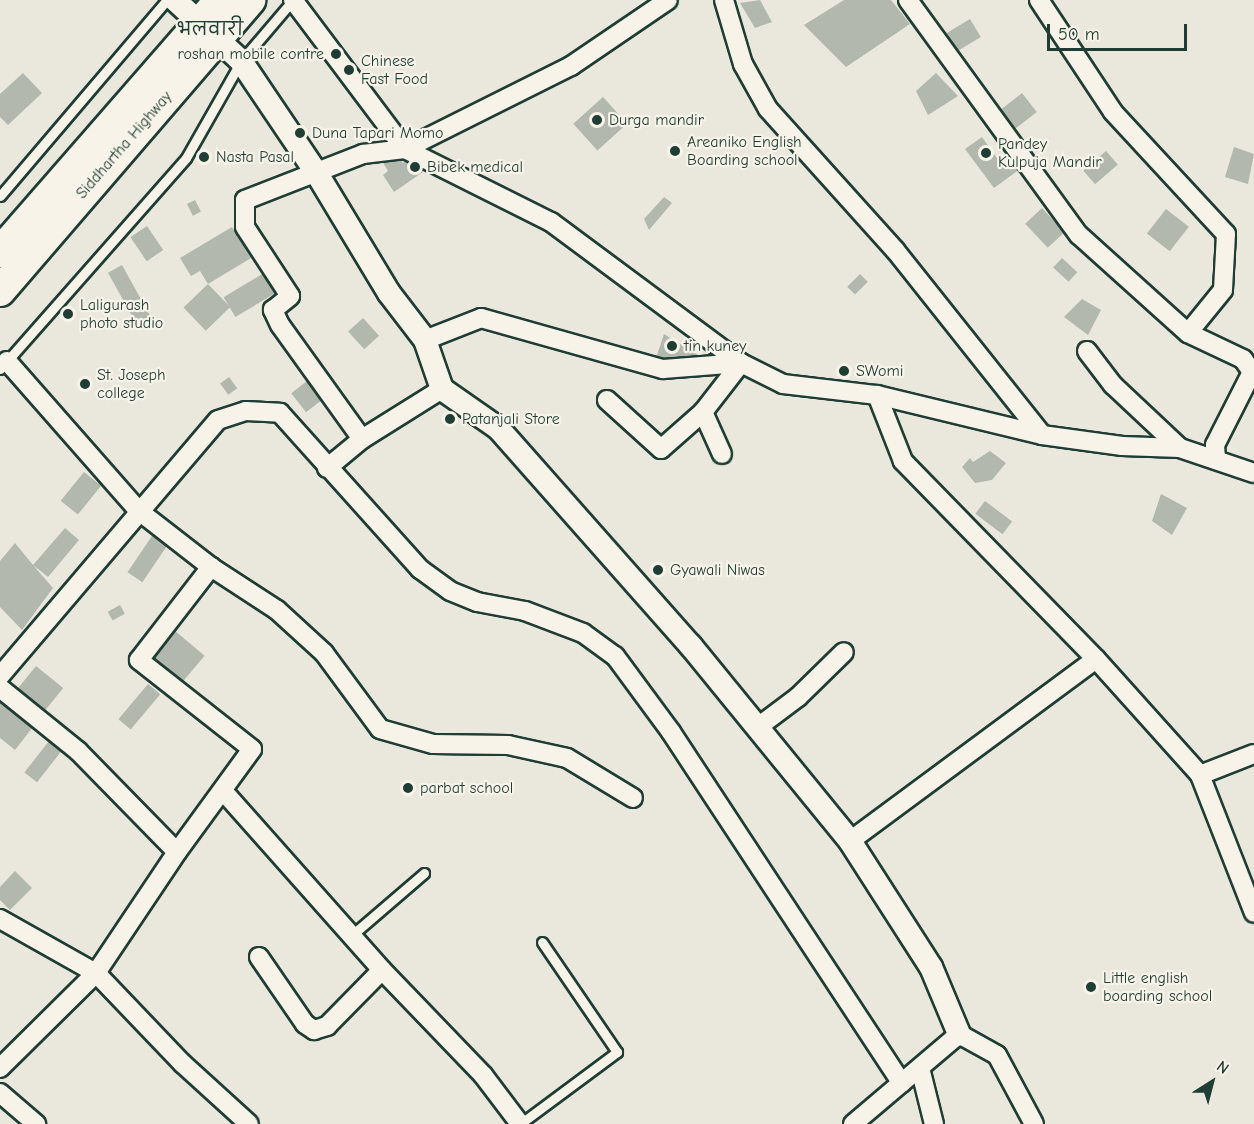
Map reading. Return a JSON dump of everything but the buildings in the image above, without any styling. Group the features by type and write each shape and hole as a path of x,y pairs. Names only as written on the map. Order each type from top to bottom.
{"highway":[{"name":"Siddhartha Highway","path":"0,252 214,20 250,0"},
{"name":"Siddhartha Highway","path":"0,291 214,20"}],"street":[{"path":"176,0 214,20 316,172 389,293 425,340 442,389 498,428 691,646 850,841 931,967 959,1034 997,1055 1034,1124"},
{"path":"293,0 405,148 550,222 741,363 783,384 877,395 1042,435 1122,446 1180,448 1254,473"},
{"path":"362,439 280,325 273,309 290,296 245,227 242,215 245,200 363,154 405,148 571,66 668,0"},
{"path":"724,0 743,64 768,109 895,250 1042,435"},
{"path":"908,0 1079,235 1188,333 1244,359 1252,372 1215,446 1216,460"},
{"path":"1039,0 1113,112 1226,234 1223,290 1188,333"},
{"path":"425,340 481,318 663,369 741,363"},
{"path":"1086,351 1113,385 1180,448"},
{"path":"607,400 661,449 703,412 741,363"},
{"path":"3,365 139,511 211,567 277,610 324,653 380,729 433,744 508,745 567,758 633,798"},
{"path":"327,468 362,439 442,389"},
{"path":"877,395 903,461 1096,659 1200,775 1254,913"},
{"path":"0,676 218,420 246,411 280,413 420,569 450,591 477,602 525,611 583,633 615,656 671,732 902,1083"},
{"path":"703,412 722,454"},
{"path":"0,1068 96,973 177,852 224,792 252,749 139,660 211,567"},
{"path":"758,727 798,697 844,652"},
{"path":"850,841 1096,659"},
{"path":"0,688 78,751 177,852"},
{"path":"1200,775 1254,754"},
{"path":"224,792 382,970 483,1075 520,1124"},
{"path":"0,919 96,973 183,1064 249,1124"},
{"path":"260,957 305,1024 314,1030 327,1026 382,970"},
{"path":"853,1124 959,1034"},
{"path":"921,1068 934,1124"},
{"path":"0,1093 36,1124"}],"lane":[{"path":"0,196 167,0"},
{"path":"3,365 186,158 241,61 293,0"},
{"path":"352,935 424,873"},
{"path":"520,1124 617,1052 542,942"}],"place":[{"name":"roshan mobile contre","path":"336,54"},
{"name":"Chinese Fast Food","path":"349,70"},
{"name":"Durga mandir","path":"597,120"},
{"name":"Duna Tapari Momo","path":"300,133"},
{"name":"Areaniko English Boarding school","path":"675,151"},
{"name":"Pandey Kulpuja Mandir","path":"986,153"},
{"name":"Nasta Pasal","path":"204,157"},
{"name":"Bibek medical","path":"415,167"},
{"name":"Laligurash photo studio","path":"68,314"},
{"name":"tin kuney","path":"672,346"},
{"name":"SWomi","path":"844,371"},
{"name":"St. Joseph college","path":"85,384"},
{"name":"Patanjali Store","path":"450,419"},
{"name":"Gyawali Niwas","path":"658,570"},
{"name":"parbat school","path":"408,788"},
{"name":"Little english boarding school","path":"1091,987"}],"district":[{"name":"भलवारी","path":"210,30"}]}
